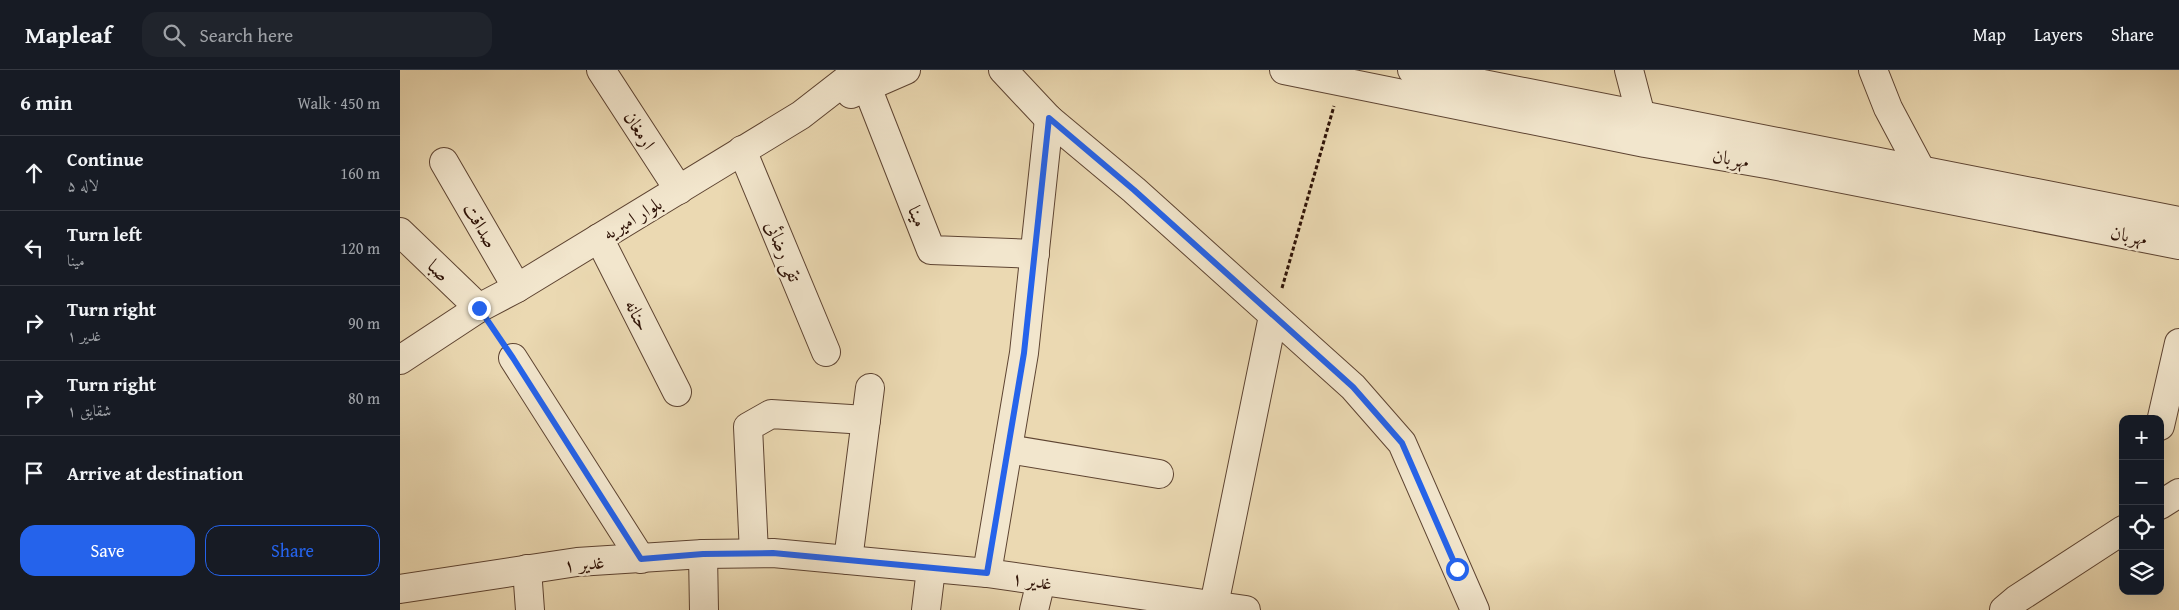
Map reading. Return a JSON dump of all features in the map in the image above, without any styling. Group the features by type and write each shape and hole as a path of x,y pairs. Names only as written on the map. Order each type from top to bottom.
{"street":[{"name":"ارمغان","path":"601,70 679,190"},
{"name":"بلوار امیریه","path":"400,360 479,308 517,288 679,190 858,76 906,70"},
{"path":"1003,70 1049,118 1134,190 1353,387 1402,443 1475,610"},
{"name":"مهربان","path":"1284,70 1645,143 1773,153 1922,170 2179,222"},
{"name":"مهربان","path":"1412,70 1641,116 1773,153 2179,245"},
{"path":"1629,70 1641,116"},
{"path":"1873,70 1888,108 1922,170"},
{"name":"مینا","path":"858,76 931,250 1035,254"},
{"path":"987,573 1024,353 1049,118"},
{"name":"تقی رضائی","path":"742,150 826,352"},
{"name":"صداقت","path":"444,162 517,288"},
{"name":"صبا","path":"400,232 479,308"},
{"name":"حنانه","path":"599,238 677,392"},
{"path":"1214,608 1273,316"},
{"path":"2162,415 2179,342"},
{"path":"513,358 641,559"},
{"path":"848,560 870,388"},
{"path":"754,553 748,427 770,414 866,420"},
{"path":"1008,449 1160,474"},
{"path":"2161,505 2179,493"},
{"path":"2016,606 2119,533"},
{"name":"غدیر ۱","path":"400,588 577,562 703,554 773,553 987,573 1214,608 1246,610"},
{"path":"703,554 704,610"},
{"path":"527,569 530,610"},
{"path":"926,610 931,569"},
{"path":"1034,610 1041,581"}],"path":[{"path":"1273,316 1342,82"}],"route":[{"path":"479,308 641,559 703,554 773,553 987,573 1024,353 1049,118 1134,190 1353,387 1402,443 1457,569"}]}
